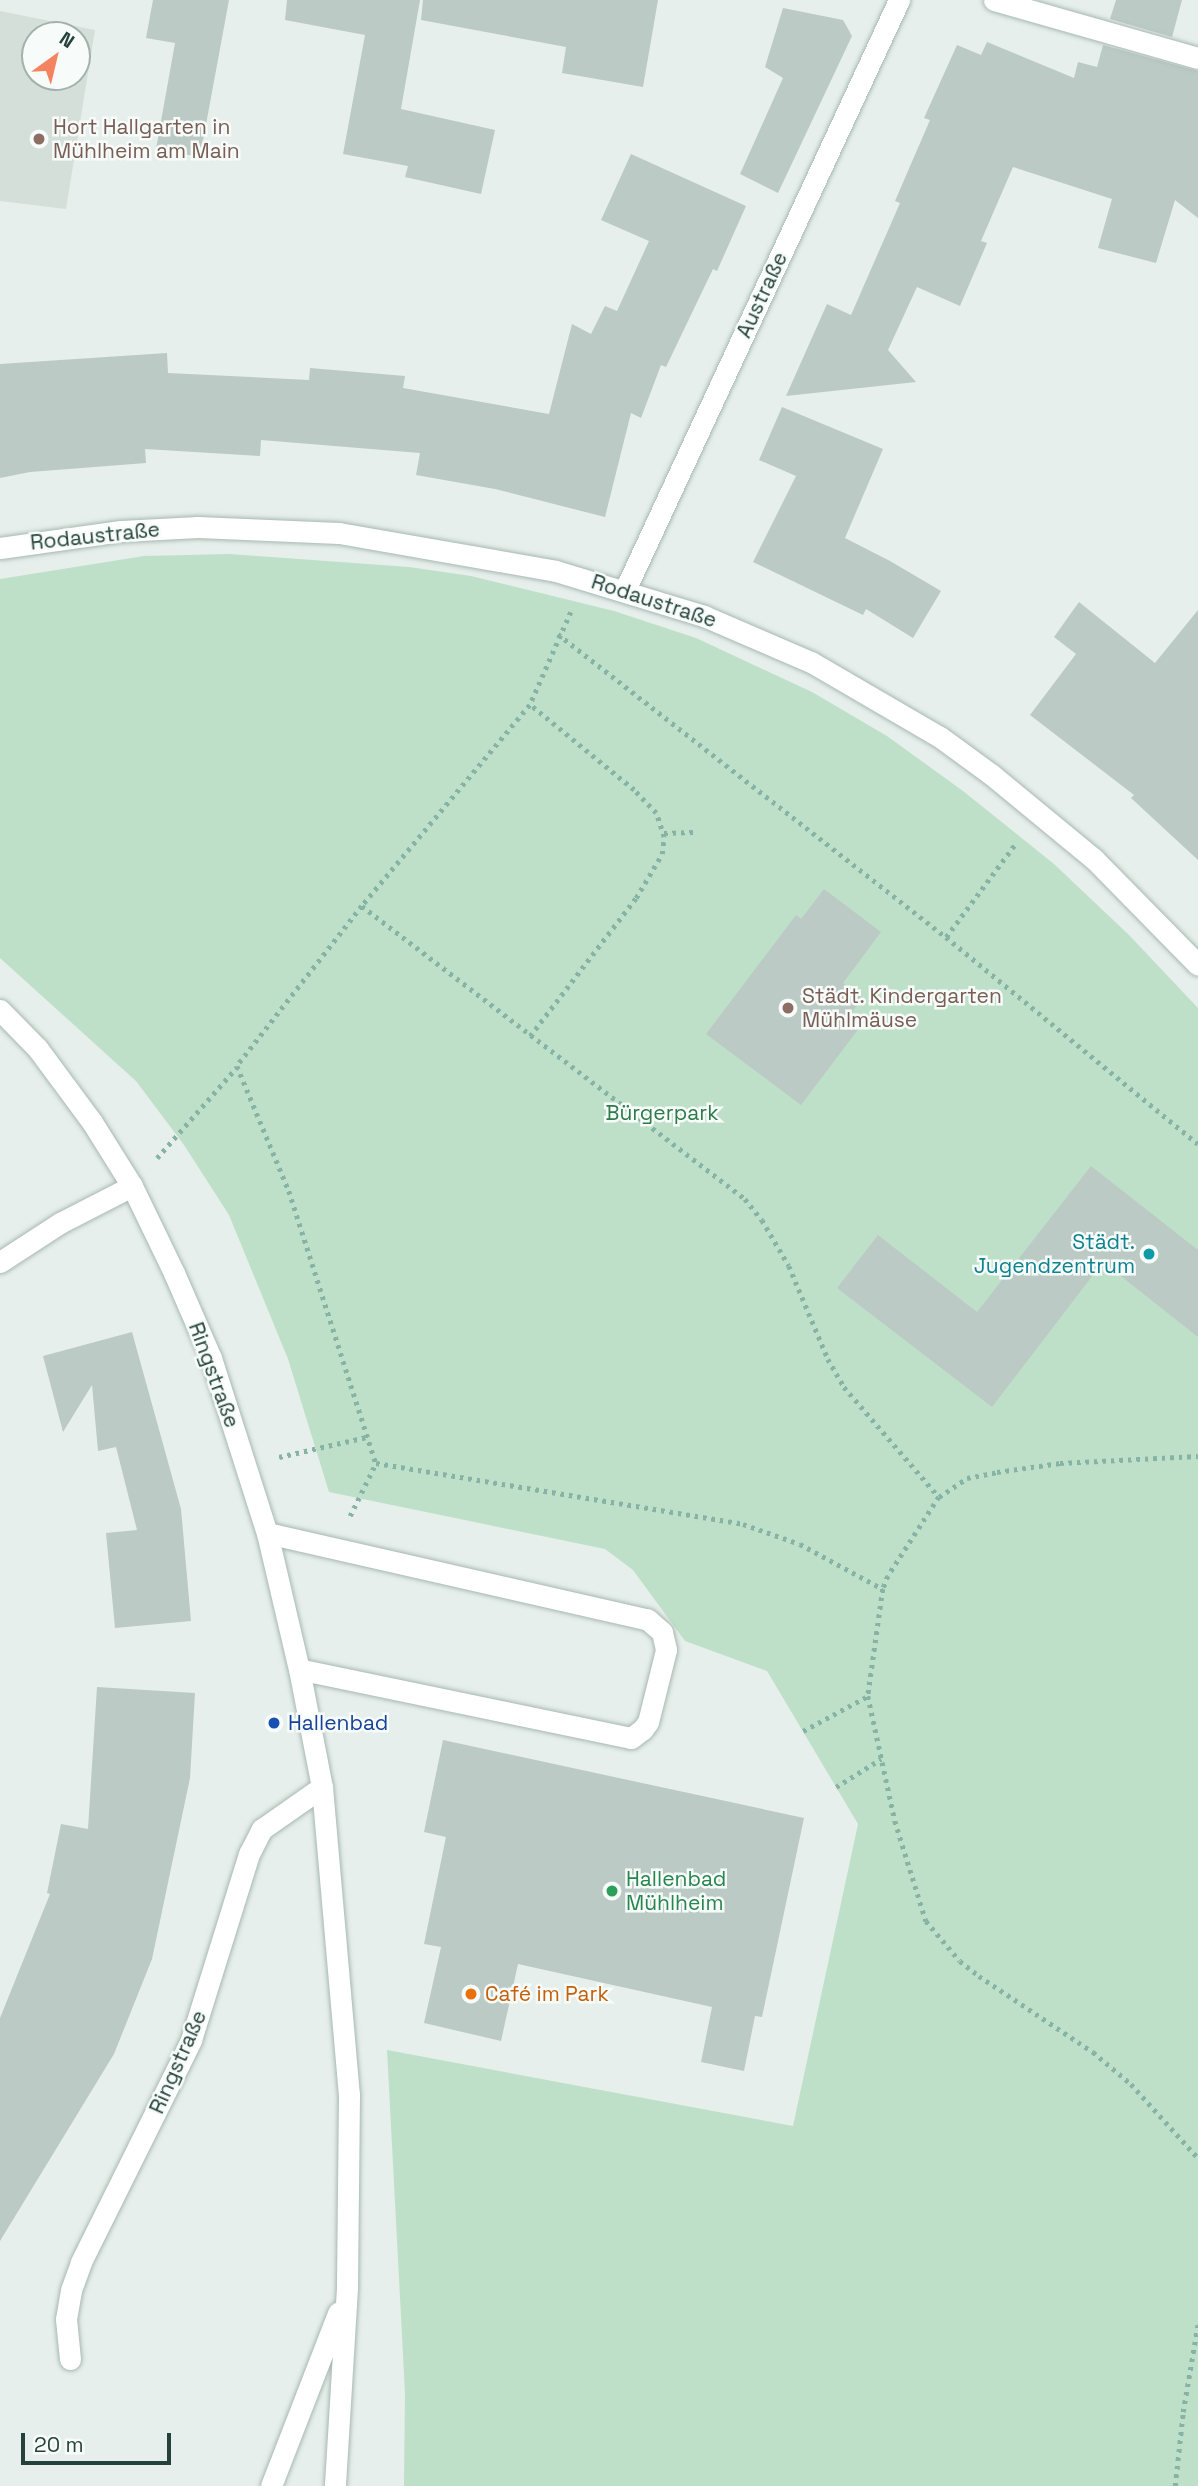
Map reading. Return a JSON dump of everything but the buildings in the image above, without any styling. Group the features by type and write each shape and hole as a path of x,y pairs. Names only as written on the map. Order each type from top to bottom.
{"street":[{"name":"Austraße","path":"625,590 900,0"},
{"path":"995,0 1198,58"},
{"name":"Rodaustraße","path":"0,548 121,531 198,527 275,528 411,544 581,578 704,616 822,667 940,737 1094,859 1198,965"},
{"name":"Ringstraße","path":"0,1010 38,1049 92,1122 132,1186 211,1358 267,1533 299,1670 322,1787 349,2095 347,2288 335,2486"},
{"path":"0,1262 60,1223 132,1186"},
{"path":"267,1533 647,1619 662,1632 666,1650 648,1722 631,1738 299,1670"},
{"name":"Ringstraße","path":"69,2359 66,2319 78,2272 191,2040 255,1840 278,1815 322,1787"},
{"name":"Ringstraße","path":"271,2486 347,2288"}],"path":[{"path":"132,1186 237,1066 362,906 530,705 558,634 577,601 581,578"},
{"path":"558,634 946,937 1198,1144"},
{"path":"530,705 634,790 656,813 664,833 662,855 636,898 530,1036"},
{"path":"946,937 1039,813"},
{"path":"664,833 693,832"},
{"path":"362,906 745,1199 789,1266 828,1359 844,1387 939,1497"},
{"path":"237,1066 289,1191 376,1463 335,1549"},
{"path":"245,1464 367,1437"},
{"path":"1198,1457 1060,1463 997,1472 967,1478 939,1497 883,1589 869,1696 895,1821 926,1921 960,1961 1093,2052 1131,2084 1198,2158"},
{"path":"376,1463 743,1524 800,1544 883,1589"},
{"path":"803,1731 869,1696"},
{"path":"836,1787 881,1759"},
{"path":"1175,2486 1182,2412 1198,2323"}],"shaded area":[{"name":"Hort Hallgarten in Mühlheim am Main","path":"0,11 50,21 21,21 21,91 85,91 66,209 0,201"},
{"name":"Hort Hallgarten in Mühlheim am Main","path":"91,29 95,30 91,55"}],"green space":[{"name":"Bürgerpark","path":"229,554 409,567 471,576 614,611 696,638 812,692 887,736 963,791 1054,864 1129,935 1198,1008 1198,2486 404,2486 405,2393 387,2050 793,2126 858,1824 767,1671 685,1641 633,1570 605,1549 329,1492 288,1359 229,1215 184,1145 136,1081 0,958 0,579 144,556"}],"place":[{"name":"Hort Hallgarten in Mühlheim am Main","path":"39,139"},
{"name":"Städt. Kindergarten Mühlmäuse","path":"788,1008"},
{"name":"Städt. Jugendzentrum","path":"1149,1254"},
{"name":"Hallenbad","path":"274,1723"},
{"name":"Hallenbad Mühlheim","path":"612,1891"},
{"name":"Café im Park","path":"471,1994"}]}
